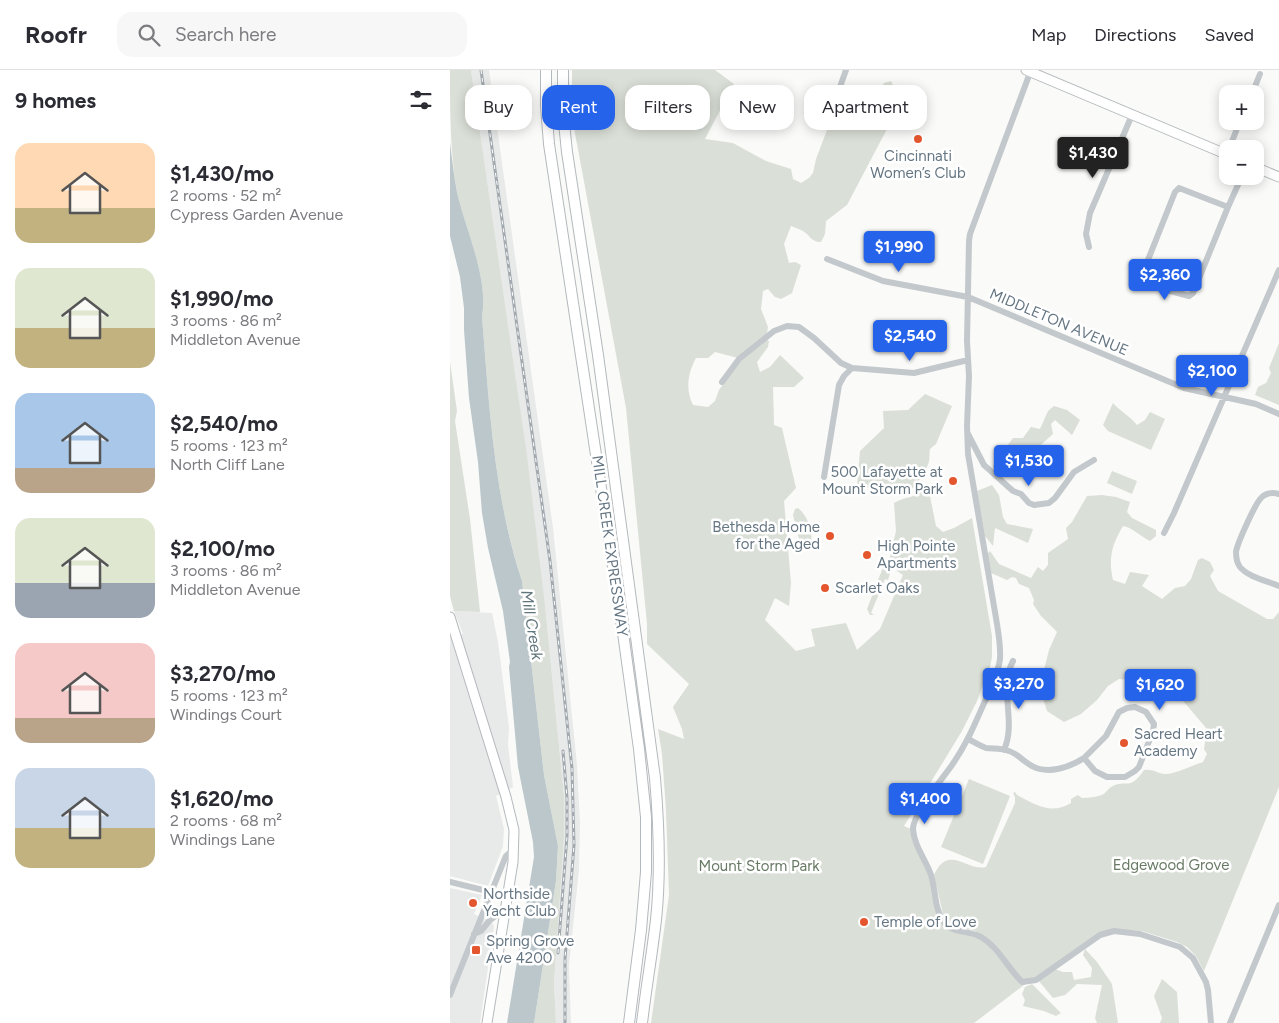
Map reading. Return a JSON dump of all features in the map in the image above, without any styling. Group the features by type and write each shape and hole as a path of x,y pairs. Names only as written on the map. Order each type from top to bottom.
{"highway":[{"name":"MILL CREEK EXPRESSWAY","path":"546,70 549,144 624,640 646,817 646,872 641,930 629,1023"},
{"name":"MILL CREEK EXPRESSWAY","path":"563,70 563,113 567,152 601,375 655,778 659,830 659,874 656,920 642,1023"}],"main road":[{"path":"1029,71 1219,150"},
{"path":"1264,170 1279,177"},
{"path":"450,617 452,629 512,817 515,848 487,1023"}],"street":[{"path":"841,85 846,70"},
{"path":"1029,71 970,234 968,454 1000,643 998,672 968,739 951,767 936,785 916,819 913,830 917,844 931,873 938,908 944,923 952,929 972,933 984,939 1022,982 1036,980 1092,940 1106,933 1122,931 1140,934 1171,944 1187,952 1199,966 1208,990 1211,1023"},
{"path":"1256,85 1260,74"},
{"path":"1089,247 1086,234 1090,213 1132,115"},
{"path":"1228,207 1179,188 1142,276 1159,288 1191,296 1238,185"},
{"name":"MIDDLETON AVENUE","path":"827,259 883,281 968,297 1184,388 1256,404 1279,414"},
{"path":"1164,533 1174,514 1279,270"},
{"path":"722,382 739,359 774,331 787,326 799,327 841,363 852,368 914,373 968,360"},
{"path":"824,477 839,385 852,368"},
{"path":"967,433 984,465 1013,491 1021,494 1034,505 1049,503 1055,498 1074,472 1094,460"},
{"path":"1279,494 1269,494 1257,502 1237,547 1236,556 1237,562 1244,570 1279,586"},
{"path":"1004,750 1008,742 1009,727 1006,680 1013,661"},
{"path":"968,739 985,748 1015,753 1031,766 1043,769 1068,766 1084,758 1106,736 1117,715 1122,710 1131,707 1139,708 1146,712 1153,720 1153,731 1138,767 1130,775 1119,778 1106,777 1095,771 1084,758"},
{"path":"450,995 453,979 506,856 515,848"},
{"path":"450,882 491,892"},
{"path":"1230,1023 1279,906"},
{"path":"474,934 481,931 490,920 506,909"}],"shaded area":[{"path":"471,70 489,70 491,85 473,85"},
{"path":"480,130 497,130 553,528 577,765 580,824 579,869 569,966 571,1023 556,1023 554,983 564,838 564,796 545,605 517,388"},
{"path":"450,143 457,192 482,286 482,316 494,450 505,517 522,581 544,775 558,846 556,881 534,1023 507,1023 534,857 533,842 518,767 510,662 503,611 482,513 478,462 469,398 464,308 460,277 450,236"},
{"path":"454,611 492,613 498,642 509,727 508,745 513,787 496,796 504,829 503,846 488,886 450,876 450,636 463,634"},
{"path":"450,888 482,895 474,914 492,922 494,926 480,1023 450,1023"}],"green space":[{"path":"450,70 471,70 473,85 465,85 465,130 480,130 527,456 545,605 564,796 564,838 554,983 556,1023 534,1023 556,881 558,846 544,775 522,581 505,516 494,450 482,316 482,287 475,254 457,192 451,131"},
{"name":"Mount Storm Park","path":"572,70 715,70 734,84 720,85 720,111 710,130 710,85 625,85 625,130 710,130 705,139 733,143 766,161 791,169 793,179 801,183 813,173 827,130 886,130 847,205 826,221 825,234 821,242 813,240 803,231 791,226 784,244 789,263 795,262 801,265 792,293 781,299 775,297 768,289 763,291 761,309 768,327 767,333 738,358 715,352 708,358 696,358 689,375 688,387 693,405 708,407 715,401 719,390 739,362 767,340 769,341 768,347 757,362 760,372 770,367 780,355 804,378 794,387 773,387 774,425 782,428 796,488 784,501 791,583 789,606 775,598 765,620 796,651 815,646 811,629 846,623 857,650 880,629 903,575 897,571 890,557 896,531 894,503 916,495 923,490 929,491 936,526 943,532 972,518 992,636 990,667 977,701 962,731 904,826 913,830 931,873 944,923 979,936 1015,975 1028,982 974,1023 651,1023 669,895 666,810 662,754 658,729 684,739 673,707 689,684 647,644 647,624 626,408 574,130 615,130 615,85 572,85"},
{"path":"891,81 893,85 883,85 884,83"},
{"path":"1279,343 1279,405 1255,395 1258,387 1266,383 1271,373 1269,368"},
{"path":"450,362 457,411 455,421 470,519 480,612 454,611 450,596"},
{"path":"925,394 952,406 936,444 930,449 928,466 914,488 899,495 883,493 857,485 860,451 884,428 883,411 908,410"},
{"path":"1113,403 1137,425 1145,420 1150,412 1165,419 1151,450 1108,431 1103,425"},
{"path":"1054,406 1067,410 1080,420 1072,435 1055,420 1051,424 1053,434 1034,451 1030,445 1023,449 1017,457 1014,467 999,473 993,468 995,458 999,457 1013,438 1023,438 1031,427 1040,429 1048,411"},
{"path":"1112,471 1137,481 1132,494 1107,483"},
{"path":"992,485 999,495 1003,517 1007,524 1033,529 1028,543 995,528 993,546 985,536 977,491"},
{"name":"Edgewood Grove","path":"1102,495 1130,502 1127,512 1132,518 1156,530 1156,536 1150,541 1130,528 1123,526 1112,552 1113,580 1125,584 1130,572 1149,575 1142,586 1162,599 1175,588 1185,586 1191,579 1198,560 1202,558 1210,562 1214,570 1210,576 1218,591 1267,619 1273,619 1279,612 1279,787 1204,971 1196,956 1187,947 1177,942 1142,931 1113,929 1033,979 1023,980 975,931 953,926 946,920 934,875 940,866 945,861 952,860 972,866 986,867 1015,803 1013,793 1015,792 1017,795 1037,805 1050,808 1064,807 1071,803 1071,799 1078,795 1082,798 1090,798 1103,794 1116,785 1131,783 1144,770 1164,774 1184,770 1203,762 1207,754 1204,749 1207,729 1178,695 1130,680 1119,679 1108,686 1097,700 1081,714 1064,722 1047,711 1038,683 1057,632 1041,616 1033,604 1034,600 1029,588 1019,584 1016,578 1012,577 1007,580 991,573 987,554 990,551 999,564 1031,578 1038,567 1043,571 1048,565 1048,553 1068,539 1066,528 1072,522 1087,496"},
{"path":"798,508 805,515 810,529 811,544 806,549 801,547 793,515 795,509"},
{"path":"888,565 891,570 888,580 885,579 871,613 874,615 870,615 867,609 882,570"},
{"path":"969,779 1010,796 983,864 941,847"},
{"path":"1085,949 1097,962 1112,984 1118,1023 1097,1023 1095,1018 1102,985 1077,984 1065,995 1053,998 1038,980 1055,969 1063,972 1072,972 1074,980 1091,977 1092,968 1083,955"},
{"path":"1162,979 1177,992 1179,1023 1160,1023 1162,1018 1154,996"},
{"path":"1032,984 1061,1013 1056,1016 1023,1006 1025,1000 1022,994 1025,987"}],"railway":[{"path":"481,70 550,561 572,769 574,845 565,959 565,1023"},
{"path":"558,953 567,836 567,798 563,751"}],"place":[{"name":"Cincinnati Women’s Club","path":"918,139"},
{"name":"500 Lafayette at Mount Storm Park","path":"953,481"},
{"name":"Bethesda Home for the Aged","path":"830,536"},
{"name":"High Pointe Apartments","path":"867,555"},
{"name":"Scarlet Oaks","path":"825,588"},
{"name":"Sacred Heart Academy","path":"1124,743"},
{"name":"Northside Yacht Club","path":"473,903"},
{"name":"Temple of Love","path":"864,922"},
{"name":"Spring Grove Ave 4200","path":"476,950"}],"water label":[{"name":"Mill Creek","path":"532,625"}]}
